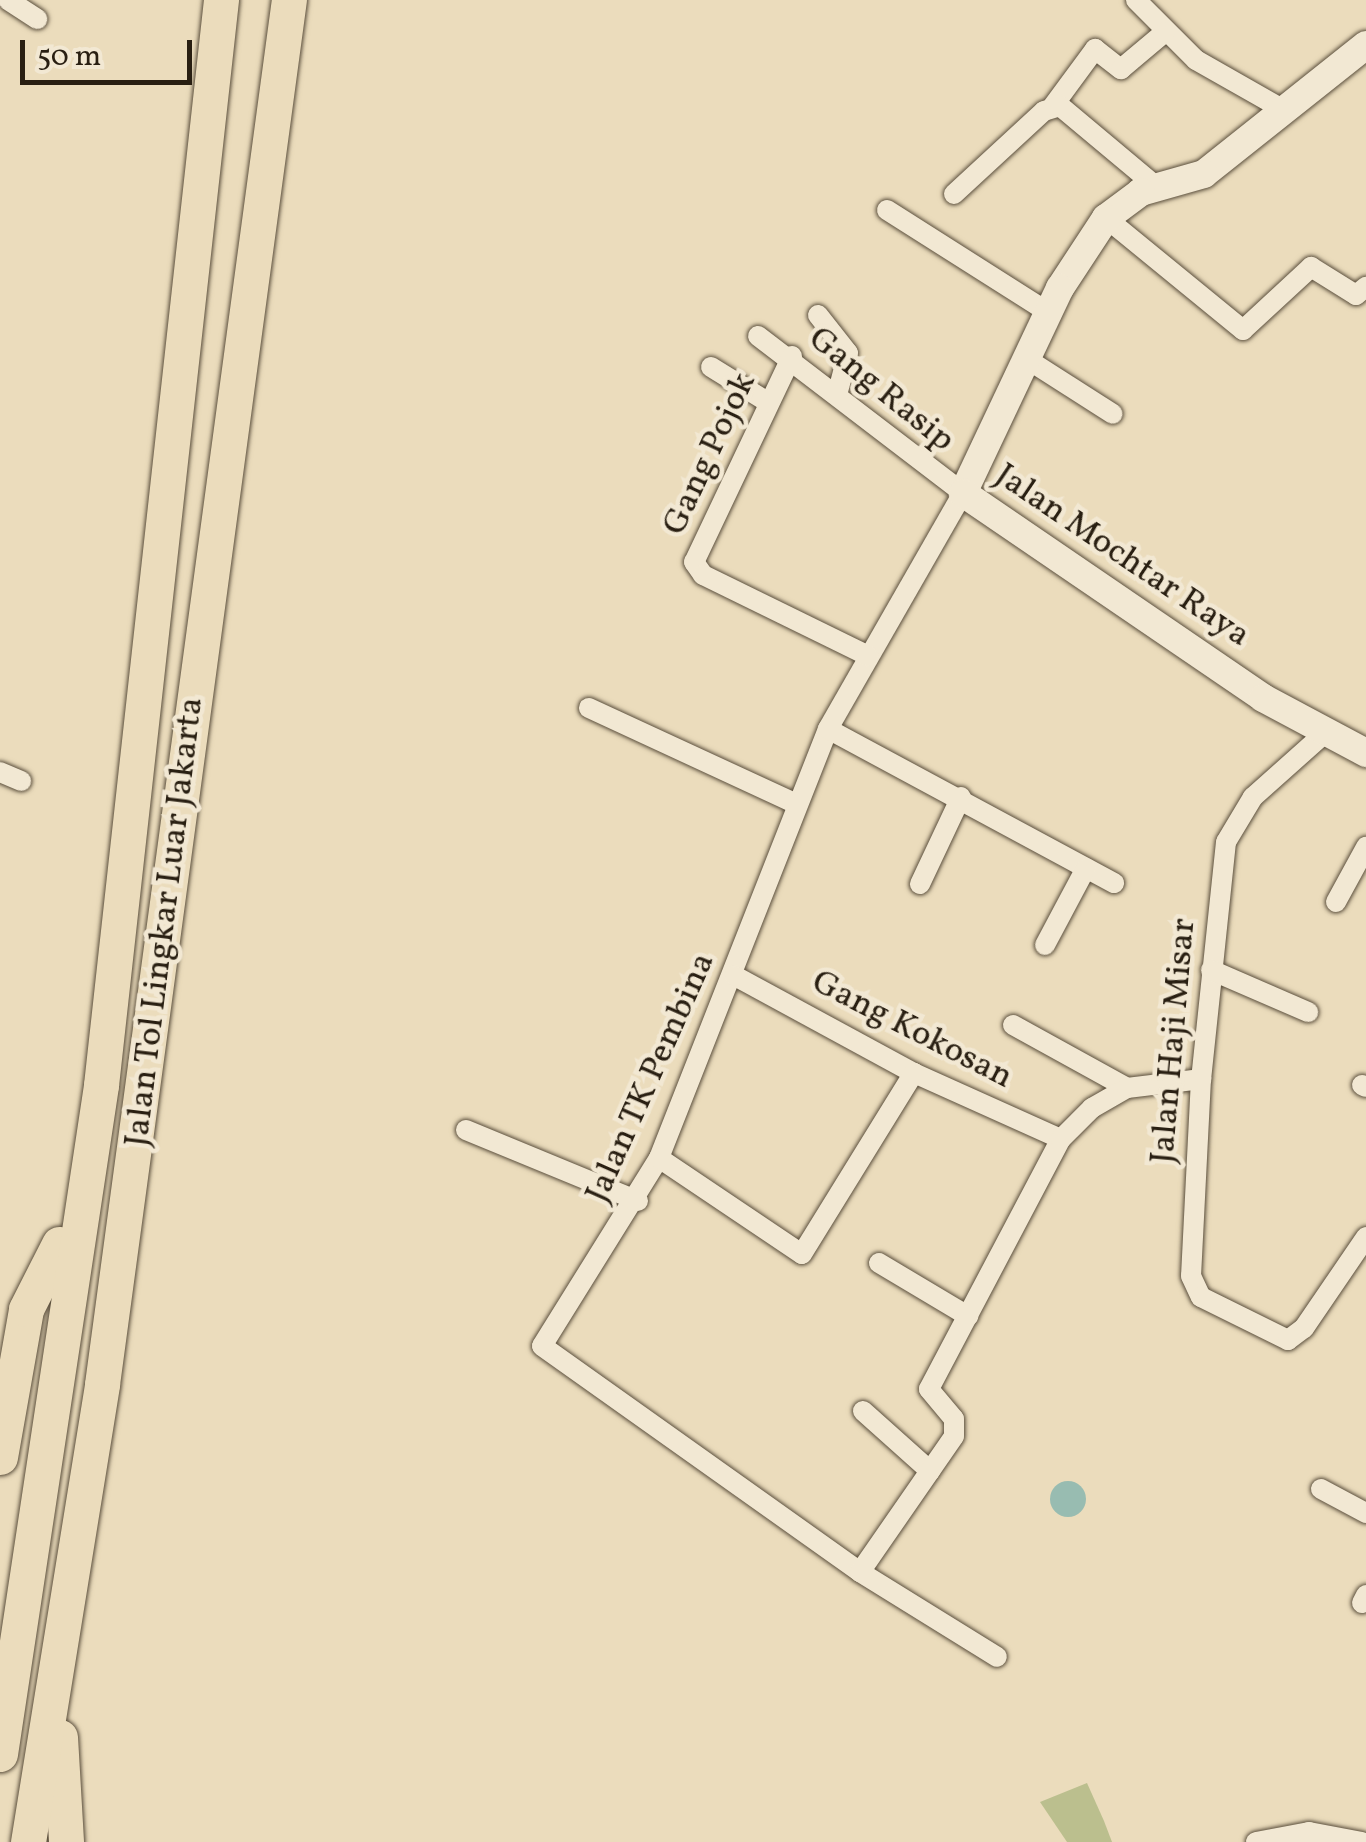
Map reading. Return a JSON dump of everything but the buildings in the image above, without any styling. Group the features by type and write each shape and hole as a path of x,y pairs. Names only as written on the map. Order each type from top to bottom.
{"highway":[{"name":"Jalan Tol Lingkar Luar Jakarta","path":"0,1754 102,1085 221,0"},
{"name":"Jalan Tol Lingkar Luar Jakarta","path":"28,1842 130,1193 290,0"},
{"path":"0,1630 59,1244 70,1143 102,1085"},
{"path":"0,1457 26,1309 59,1244"},
{"path":"55,1676 66,1842"}],"street":[{"path":"8,0 37,20"},
{"path":"1136,0 1164,32 1233,86 1284,110"},
{"path":"954,194 1054,106 1095,49 1121,69 1164,32"},
{"name":"Jalan Mochtar Raya","path":"1366,45 1204,174 1153,183 1106,218 1049,313 1030,362 963,493 1264,698 1366,753"},
{"path":"1054,106 1089,124 1153,183"},
{"path":"887,210 1049,313"},
{"path":"1106,218 1243,330 1258,323 1311,267 1363,296"},
{"path":"818,314 848,352 837,395"},
{"name":"Gang Rasip","path":"758,336 792,356 963,493"},
{"name":"Gang Pojok","path":"792,356 695,558 696,568 868,656"},
{"path":"1030,362 1114,414"},
{"path":"711,367 768,403"},
{"name":"Jalan TK Pembina","path":"963,493 828,730 735,976 638,1201 542,1346 860,1572 997,1657"},
{"path":"590,708 797,804"},
{"path":"828,730 961,797 1114,883"},
{"name":"Jalan Haji Misar","path":"1326,732 1253,797 1226,842 1201,1079 1189,1256 1194,1288 1288,1340 1304,1328 1366,1237"},
{"path":"0,772 21,781"},
{"path":"920,884 961,797"},
{"path":"1336,902 1366,848"},
{"path":"1044,945 1086,868"},
{"path":"1211,970 1308,1012"},
{"name":"Gang Kokosan","path":"735,976 914,1072 1061,1140"},
{"path":"1012,1025 1126,1088"},
{"path":"659,1158 802,1254 914,1072"},
{"path":"860,1572 956,1426 929,1389 1061,1140 1092,1108 1126,1088 1201,1079"},
{"path":"466,1130 638,1201"},
{"path":"879,1263 968,1316"},
{"path":"863,1411 930,1471"},
{"path":"1322,1489 1366,1513"},
{"path":"1256,1842 1292,1832 1362,1842"}],"green space":[{"path":"1087,1783 1112,1842 1067,1842 1040,1802"}],"water":[{"path":"1068,1481 1081,1486 1086,1499 1081,1512 1068,1517 1055,1512 1050,1499 1055,1486"}]}
